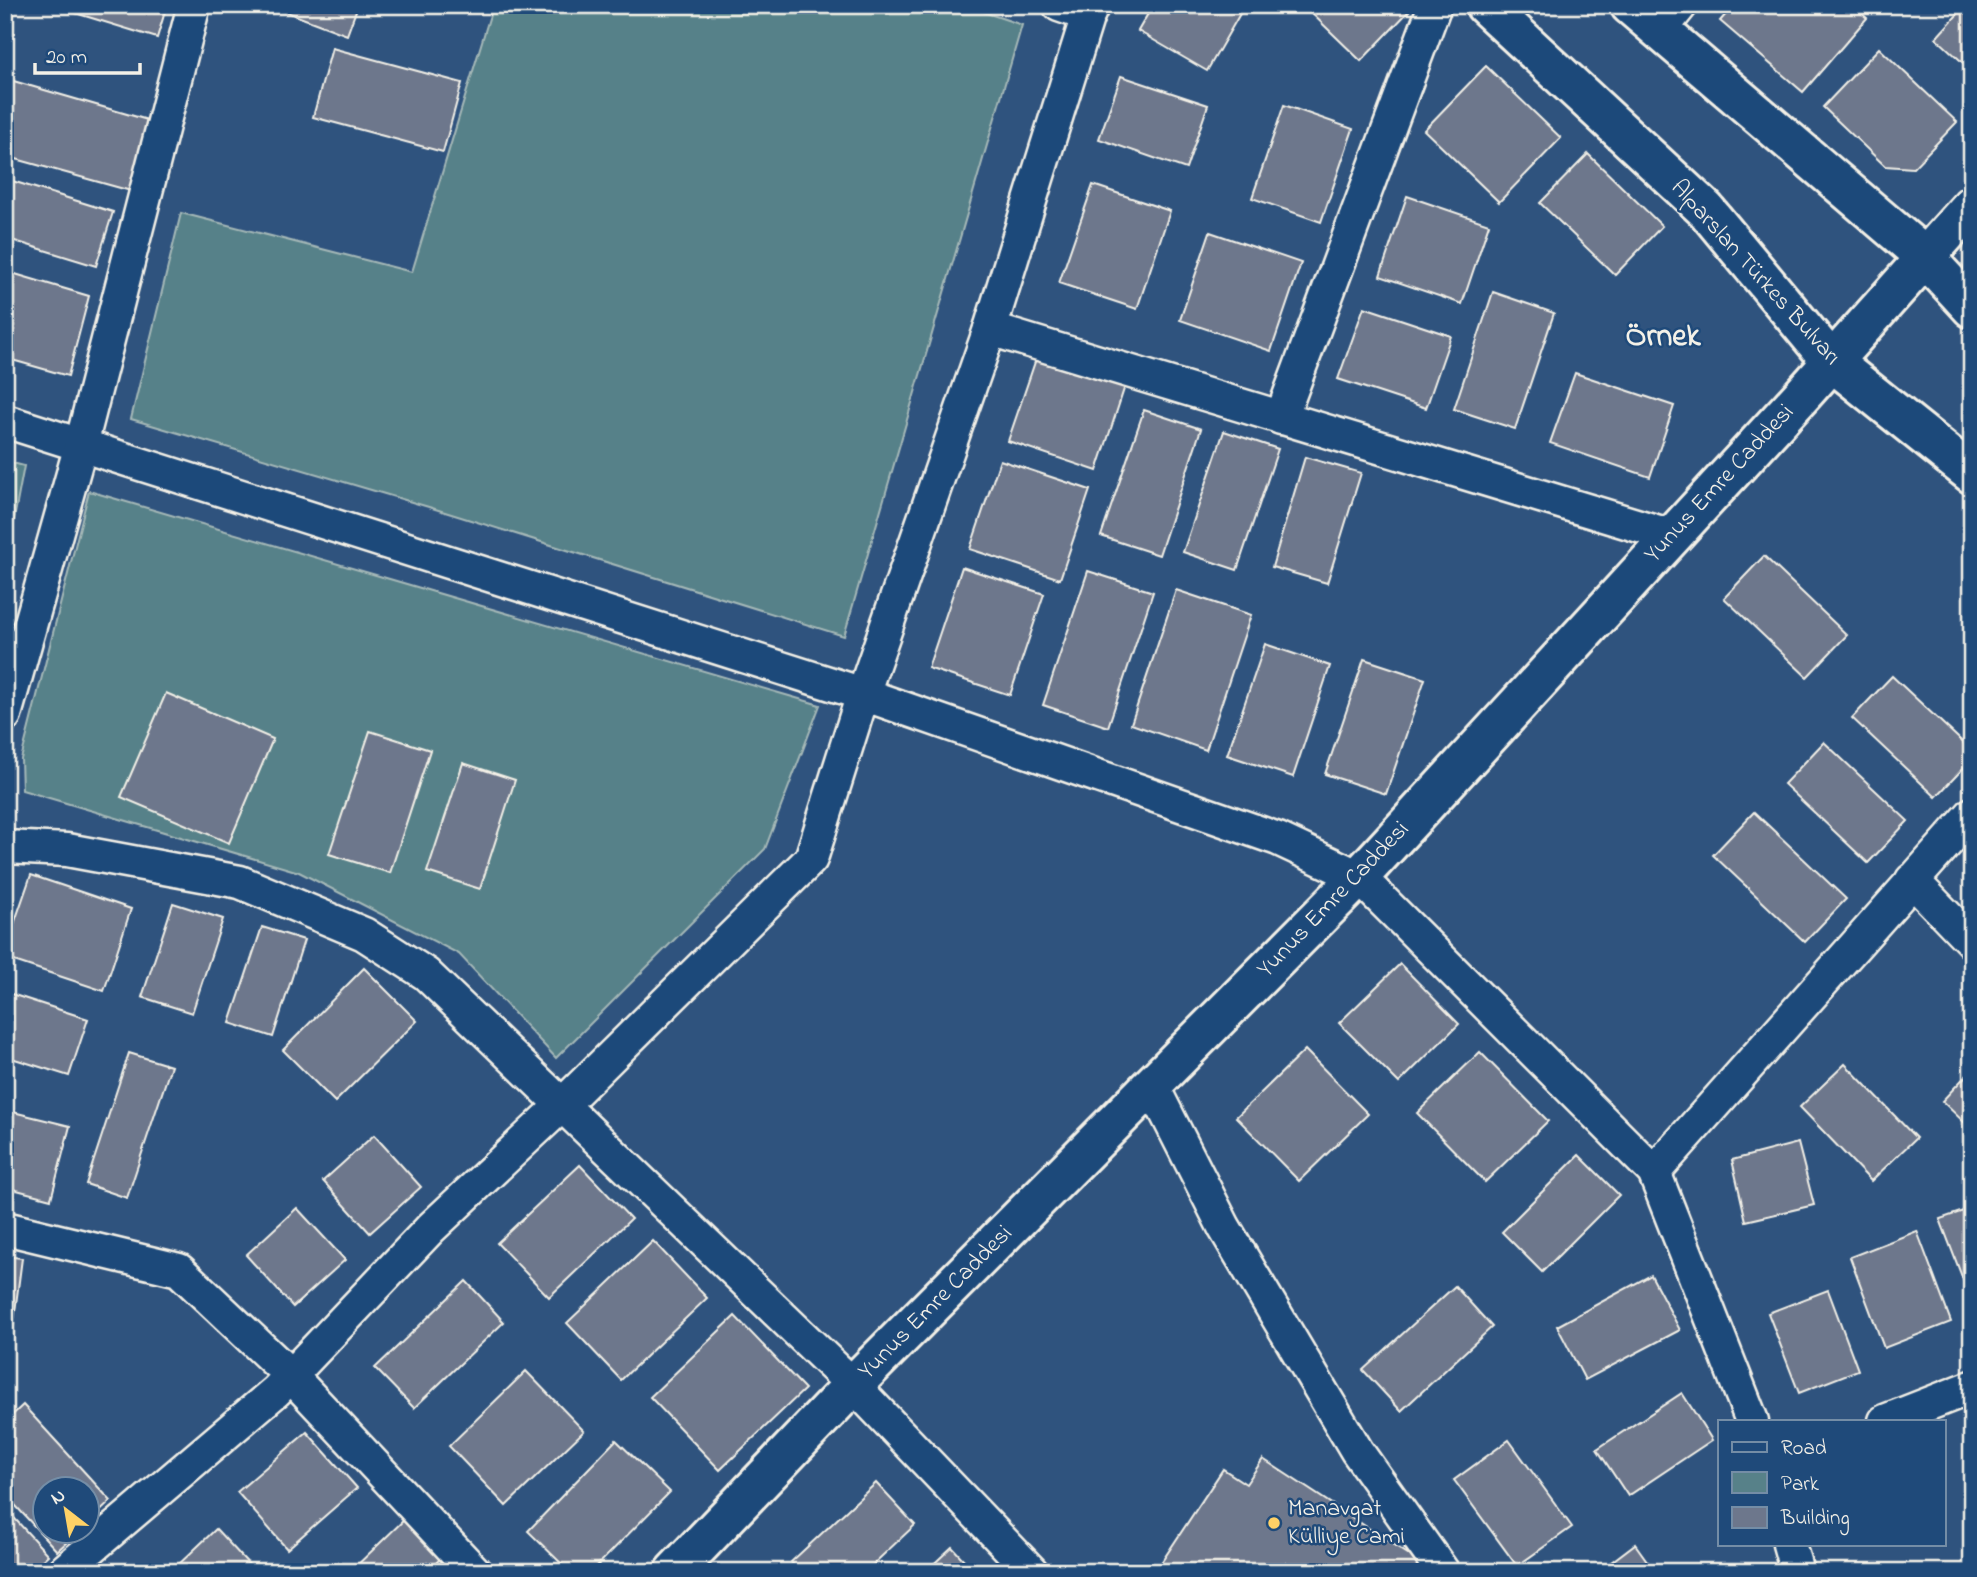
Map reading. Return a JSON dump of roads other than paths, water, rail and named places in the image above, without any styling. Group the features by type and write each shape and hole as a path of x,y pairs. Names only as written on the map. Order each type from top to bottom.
{"street":[{"path":"5,715 81,444 194,5"},
{"path":"1282,418 1435,5"},
{"name":"Alparslan Türkes Bulvarı","path":"1485,5 1706,210 1831,361 1972,474"},
{"path":"1630,5 1670,18 1925,257 1972,308"},
{"path":"63,1572 276,1391 431,1228 561,1106 811,859 863,694 990,329 1080,9"},
{"name":"Yunus Emre Caddesi","path":"674,1572 853,1385 1359,877 1804,393 1972,205"},
{"path":"990,329 1671,536"},
{"path":"5,421 863,694 1278,839 1359,877 1654,1172 1752,1420"},
{"path":"1654,1172 1972,814"},
{"path":"5,847 67,849 240,882 364,934 426,974 853,1385 1032,1572"},
{"path":"1912,880 1972,942"},
{"path":"1152,1085 1224,1227 1357,1451 1443,1572"},
{"path":"5,1228 179,1270 290,1375 475,1572"},
{"path":"1888,1420 1972,1387"},
{"path":"1790,1546 1797,1572"}],"place":[{"name":"Manavgat Külliye Cami","path":"1274,1523"}],"district":[{"name":"Örnek","path":"1663,337"}]}
